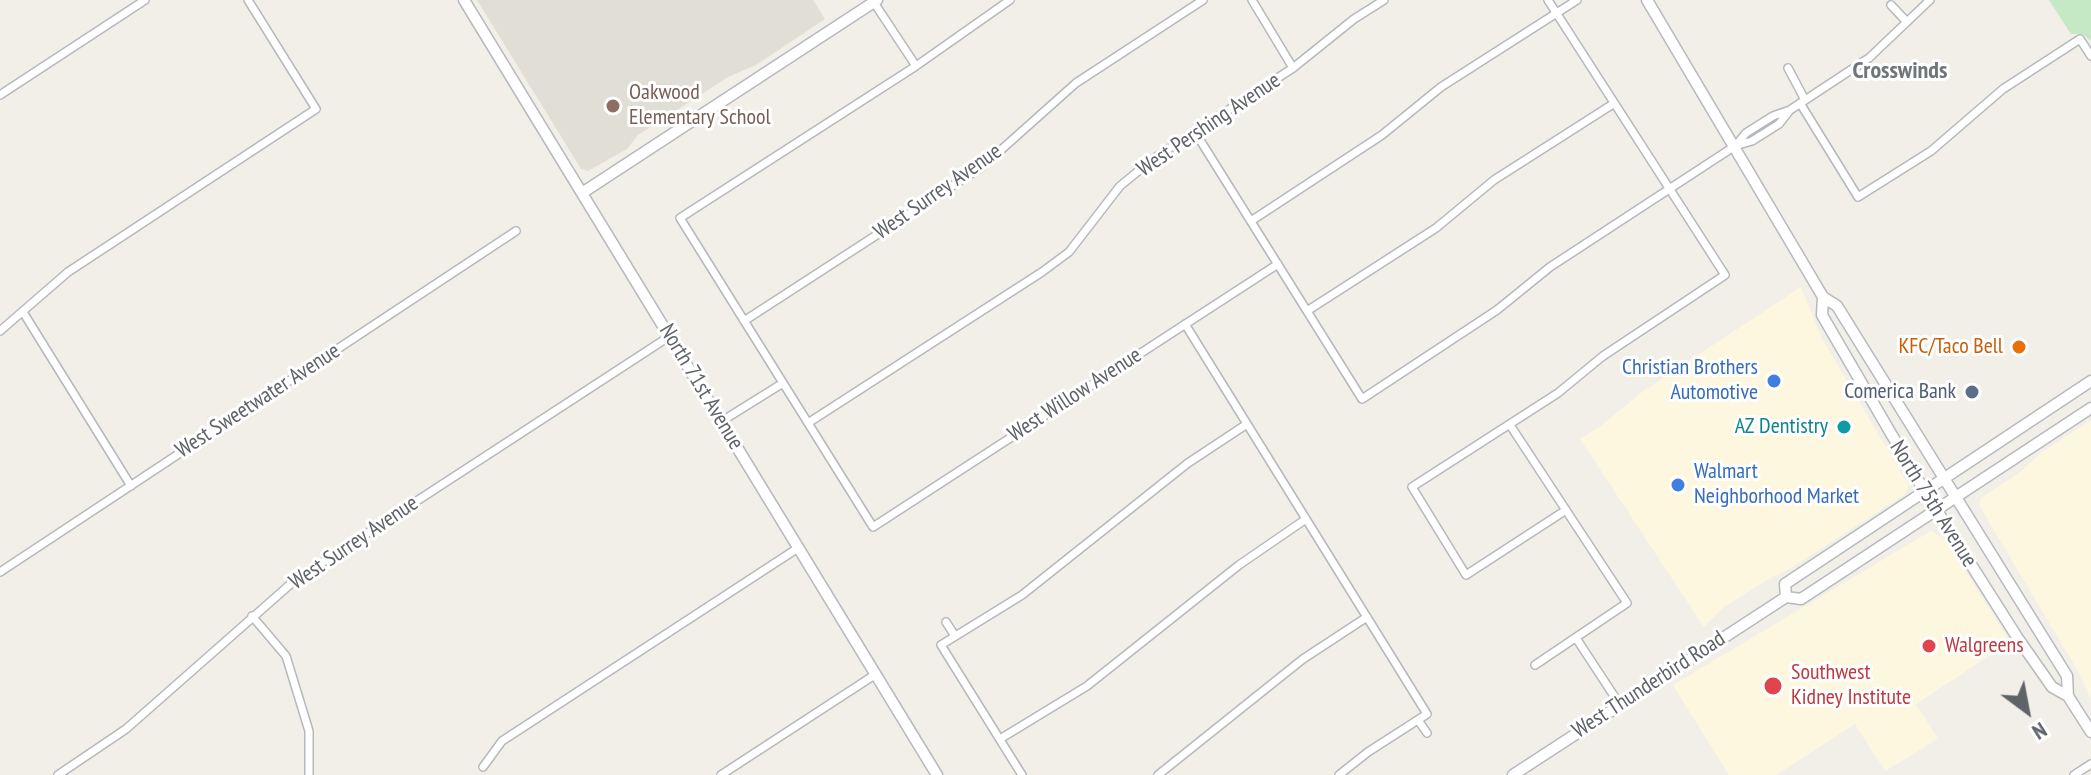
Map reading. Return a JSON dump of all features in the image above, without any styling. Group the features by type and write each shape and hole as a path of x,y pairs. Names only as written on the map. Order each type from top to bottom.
{"main road":[{"name":"North 71st Avenue","path":"464,0 937,775"},
{"name":"North 75th Avenue","path":"1647,0 1823,297 1837,306 2067,676 2068,696"},
{"path":"582,193 875,1"},
{"name":"North 75th Avenue","path":"1823,297 1822,315 1925,492 2017,637 2052,687 2068,696 2091,732"},
{"name":"West Thunderbird Road","path":"1786,597 1788,582 2091,381"},
{"name":"West Thunderbird Road","path":"1513,775 1526,771 1620,705 1786,597 1801,599 2091,408"}],"street":[{"path":"0,95 145,0"},
{"path":"0,331 68,272 316,109 248,0"},
{"path":"808,423 680,218 916,66 1010,0"},
{"name":"West Surrey Avenue","path":"744,321 983,166 1076,83 1203,0"},
{"path":"1252,0 1293,68"},
{"name":"West Pershing Avenue","path":"808,423 1069,252 1120,186 1153,159 1293,68 1354,19 1384,0"},
{"path":"1548,0 1725,275 1611,350 1571,383 1510,425 1412,487 1466,575 1566,510"},
{"path":"1251,221 1382,135 1441,87 1577,0"},
{"path":"1195,132 1362,399 1497,310 1550,267 1735,146 1746,133 1773,116 1790,110 1869,58 1930,0"},
{"path":"875,1 916,66"},
{"path":"1891,5 1907,22"},
{"path":"1788,68 1803,101 1858,197 1931,151 2003,89 2080,39 2091,56"},
{"path":"1307,311 1436,228 1494,180 1613,104"},
{"name":"West Sweetwater Avenue","path":"0,572 516,231"},
{"name":"West Willow Avenue","path":"808,423 873,527 1278,264"},
{"path":"23,312 131,486"},
{"path":"1185,324 1427,714 1339,775"},
{"name":"West Surrey Avenue","path":"58,775 126,729 294,581 670,336"},
{"path":"722,421 783,383"},
{"path":"1022,775 941,645 1022,595 1188,463 1247,424"},
{"path":"1510,425 1627,603 1535,665"},
{"path":"1000,739 1104,674 1251,556 1306,519"},
{"path":"483,767 502,741 798,548"},
{"path":"252,616 286,656 309,731 309,775"},
{"path":"1158,775 1303,659 1367,617"},
{"path":"946,622 955,636"},
{"path":"1576,638 1620,705"},
{"path":"721,775 876,674"},
{"path":"1418,720 1427,733"},
{"path":"2074,775 2091,764"}],"shaded area":[{"name":"Oakwood Elementary School","path":"477,0 813,0 825,19 756,65 728,77 638,135 627,149 588,171 581,169"},
{"path":"1801,287 1822,339 1909,486 1904,495 1724,607 1704,627 1580,439 1642,392"},
{"path":"2091,420 2091,699 2078,671 1979,505 1981,498"},
{"path":"1931,531 1946,540 2010,642 1916,704 1938,739 1885,771 1855,724 1776,775 1729,775 1673,685"}],"green space":[{"path":"2049,0 2091,0 2091,41 2083,34 2071,34"}],"place":[{"name":"Oakwood Elementary School","path":"613,106"},
{"name":"KFC/Taco Bell","path":"2019,347"},
{"name":"Christian Brothers Automotive","path":"1774,381"},
{"name":"Comerica Bank","path":"1972,392"},
{"name":"AZ Dentistry","path":"1844,427"},
{"name":"Walmart Neighborhood Market","path":"1678,485"},
{"name":"Walgreens","path":"1929,646"},
{"name":"Southwest Kidney Institute","path":"1773,686"}],"district":[{"name":"Crosswinds","path":"1900,71"}]}
